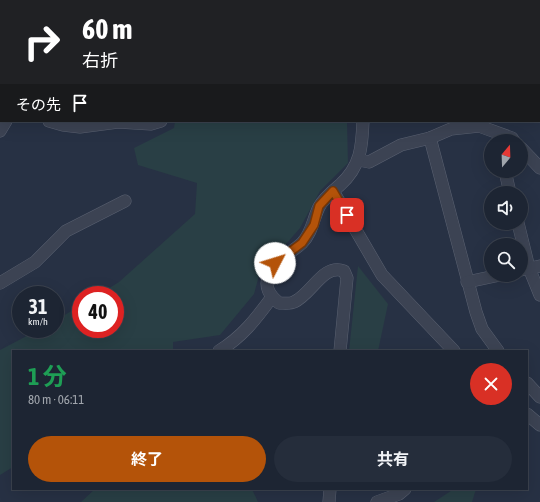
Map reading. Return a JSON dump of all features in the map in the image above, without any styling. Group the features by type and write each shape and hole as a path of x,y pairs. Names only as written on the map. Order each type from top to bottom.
{"street":[{"path":"0,131 5,122"},
{"path":"52,122 80,127 118,122 151,124 160,122"},
{"path":"340,350 347,278 344,271 338,268 330,270 309,292 294,302 279,303 270,295 268,288 269,274 275,263 302,243 314,225 319,206 347,179 359,160 363,122"},
{"path":"359,160 369,162 401,145 430,138 451,129 479,126 491,134"},
{"path":"430,138 467,282 482,329 497,350"},
{"path":"528,155 540,168"},
{"path":"333,191 382,275 453,350"},
{"path":"0,282 35,262 66,231 125,201"},
{"path":"520,230 530,268 540,295"},
{"path":"467,282 484,278"},
{"path":"221,350 233,342 248,328 272,297"},
{"path":"528,384 540,397"},
{"path":"528,415 540,425"},
{"path":"330,490 330,502"},
{"path":"377,502 399,494 404,490"}],"green space":[{"path":"175,122 347,122 348,163 320,191 300,228 286,244 263,261 254,294 220,335 173,342 173,350 12,350 12,468 0,475 0,350 23,338 64,338 64,315 72,311 72,338 124,338 124,286 113,286 119,282 195,214 197,183 138,165 134,148 174,128"},
{"path":"358,266 388,304 378,350 349,350"},
{"path":"94,490 252,490 258,502 81,502"},
{"path":"452,490 476,490 472,502 434,502"}],"route":[{"path":"275,263 302,243 314,225 319,206 333,191 347,215"}]}
